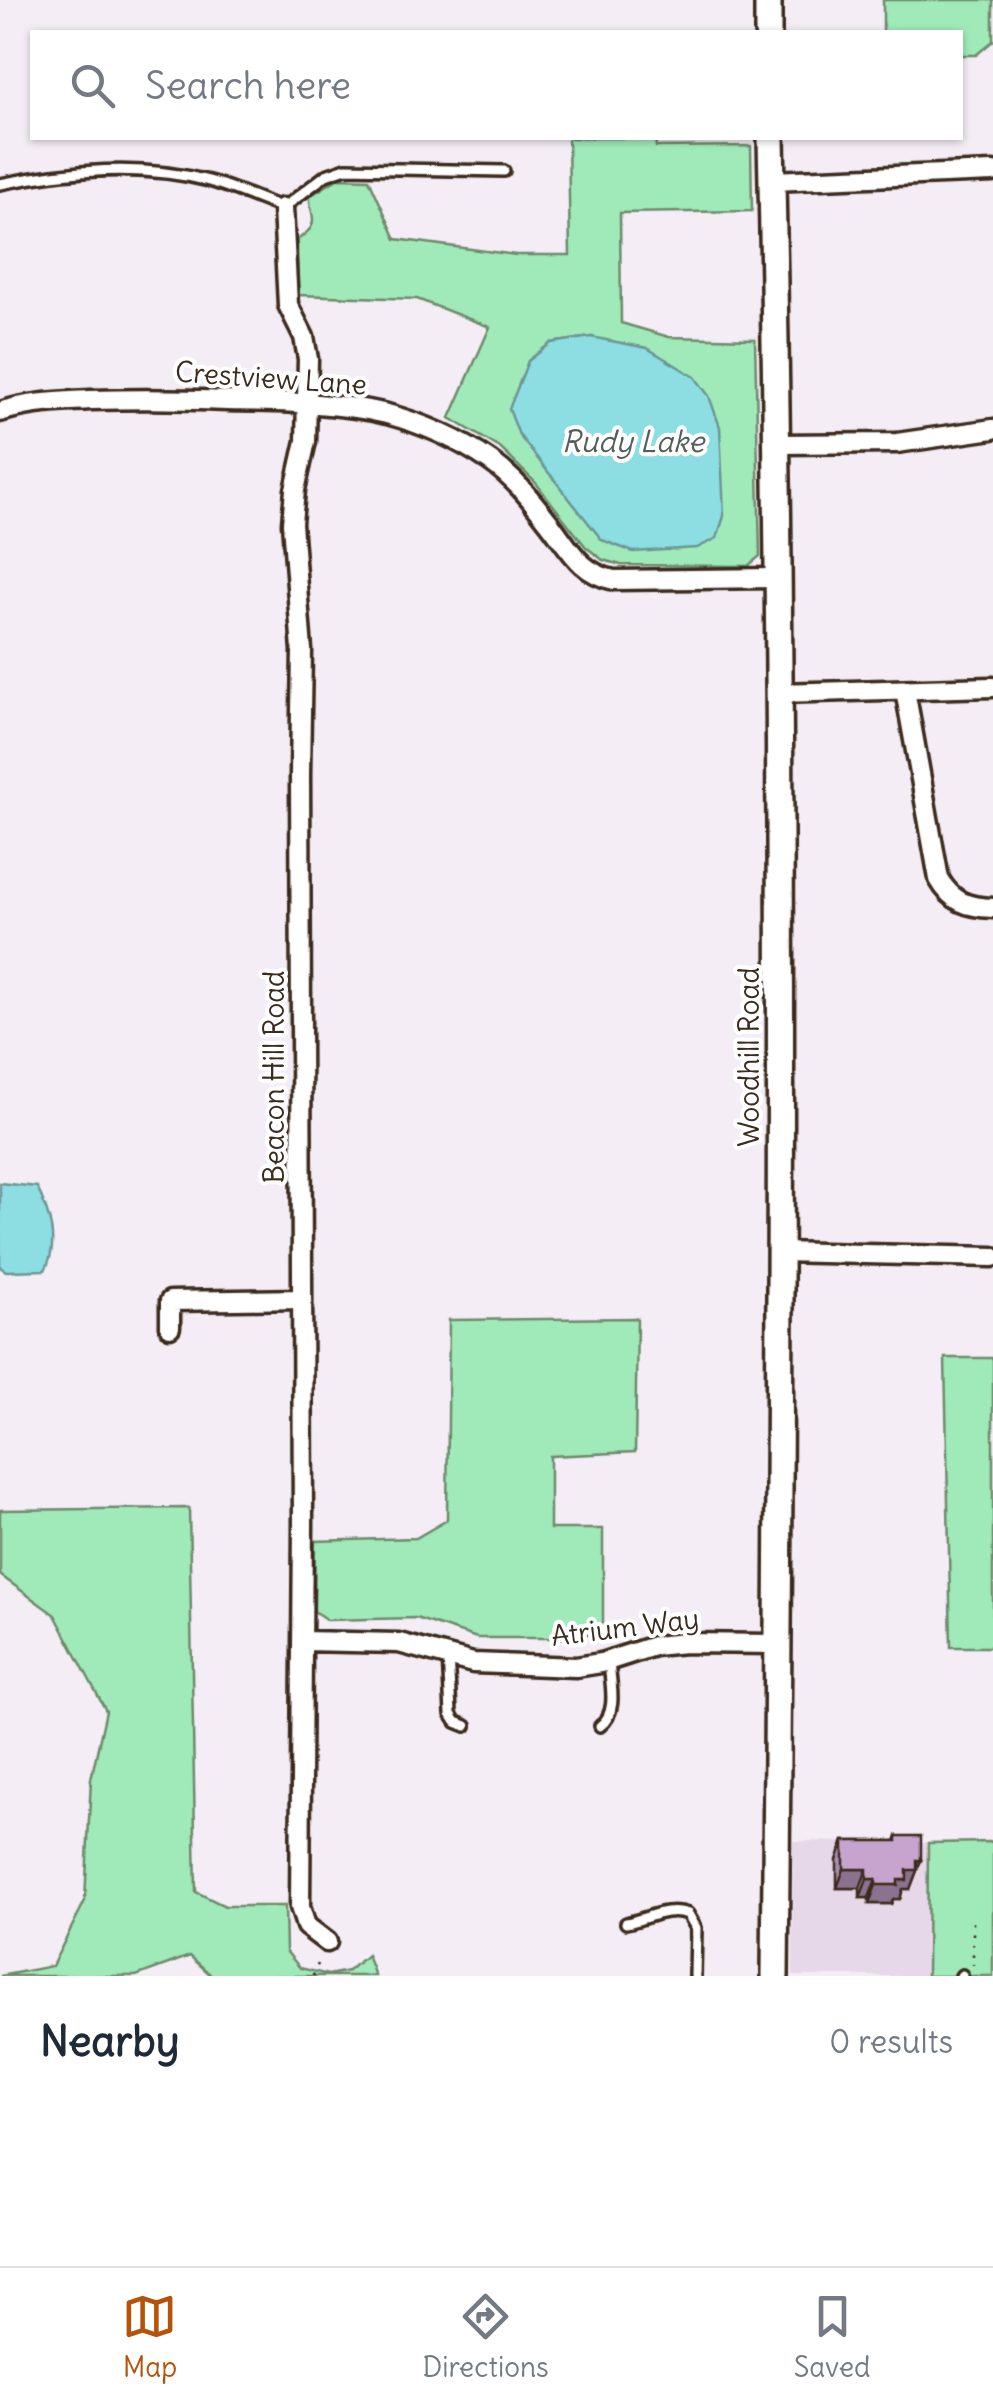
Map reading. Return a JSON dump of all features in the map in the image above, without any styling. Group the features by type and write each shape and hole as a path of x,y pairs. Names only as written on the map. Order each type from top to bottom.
{"street":[{"path":"768,0 768,30"},
{"name":"Woodhill Road","path":"771,140 778,578 775,1976"},
{"path":"772,180 993,172"},
{"name":"Beacon Hill Road","path":"282,208 288,306 304,337 308,359 306,441 292,523 302,650 300,1908 306,1926 327,1942"},
{"name":"Crestview Lane","path":"0,412 49,402 147,398 307,404 382,413 422,424 493,463 524,491 578,561 600,577 778,578"},
{"path":"776,444 896,443 993,429"},
{"path":"778,694 993,687"},
{"path":"905,690 939,879 948,894 964,904 993,908"},
{"path":"779,1252 993,1257"},
{"path":"170,1327 170,1301 302,1299"},
{"name":"Atrium Way","path":"302,1641 399,1643 473,1663 576,1667 654,1646 778,1644"}],"lane":[{"path":"0,184 57,173 166,174 208,181 282,208 326,175 346,168 504,170"},
{"path":"448,1656 451,1714 456,1722 466,1726"},
{"path":"600,1726 612,1708 609,1661"},
{"path":"626,1923 664,1911 688,1914 696,1928 696,1976"}],"path":[{"path":"973,1922 973,1976"},
{"path":"313,1976 327,1942"}],"shaded area":[{"path":"793,1841 928,1843 927,1976 793,1976"}],"green space":[{"path":"883,0 993,0 993,41 976,55 963,55 963,30 883,30"},
{"path":"568,140 655,140 656,147 751,146 752,211 620,213 621,323 669,337 755,339 760,556 748,566 621,565 603,560 586,547 536,483 500,448 450,418 490,327 417,299 298,295 297,241 313,223 310,196 339,178 369,179 396,239 516,255 570,255","holes":["592,337 602,539 519,435 528,361 551,343"]},
{"path":"637,1318 635,1452 550,1456 550,1529 603,1529 603,1629 579,1638 477,1638 416,1618 327,1620 314,1611 315,1541 416,1538 447,1520 449,1320"},
{"path":"945,1358 993,1358 993,1647 951,1647"},
{"path":"189,1508 196,1892 225,1906 285,1906 286,1951 300,1968 328,1975 348,1971 367,1955 375,1976 212,1976 190,1956 136,1976 0,1976 52,1966 85,1901 91,1779 106,1711 55,1615 0,1575 0,1510"},
{"path":"993,1842 993,1976 927,1976 928,1843"}],"water":[{"name":"Rudy Lake","path":"591,337 647,348 695,377 709,396 720,427 724,516 717,538 697,548 633,552 602,540 519,435 509,409 528,361 551,343"},
{"path":"0,1183 37,1187 52,1239 45,1270 6,1271 0,1267"}],"building":[{"path":"897,1836 921,1836 921,1860 917,1860 917,1870 907,1870 907,1880 898,1880 898,1885 876,1885 876,1879 867,1879 867,1869 844,1869 844,1841 897,1841"}]}
